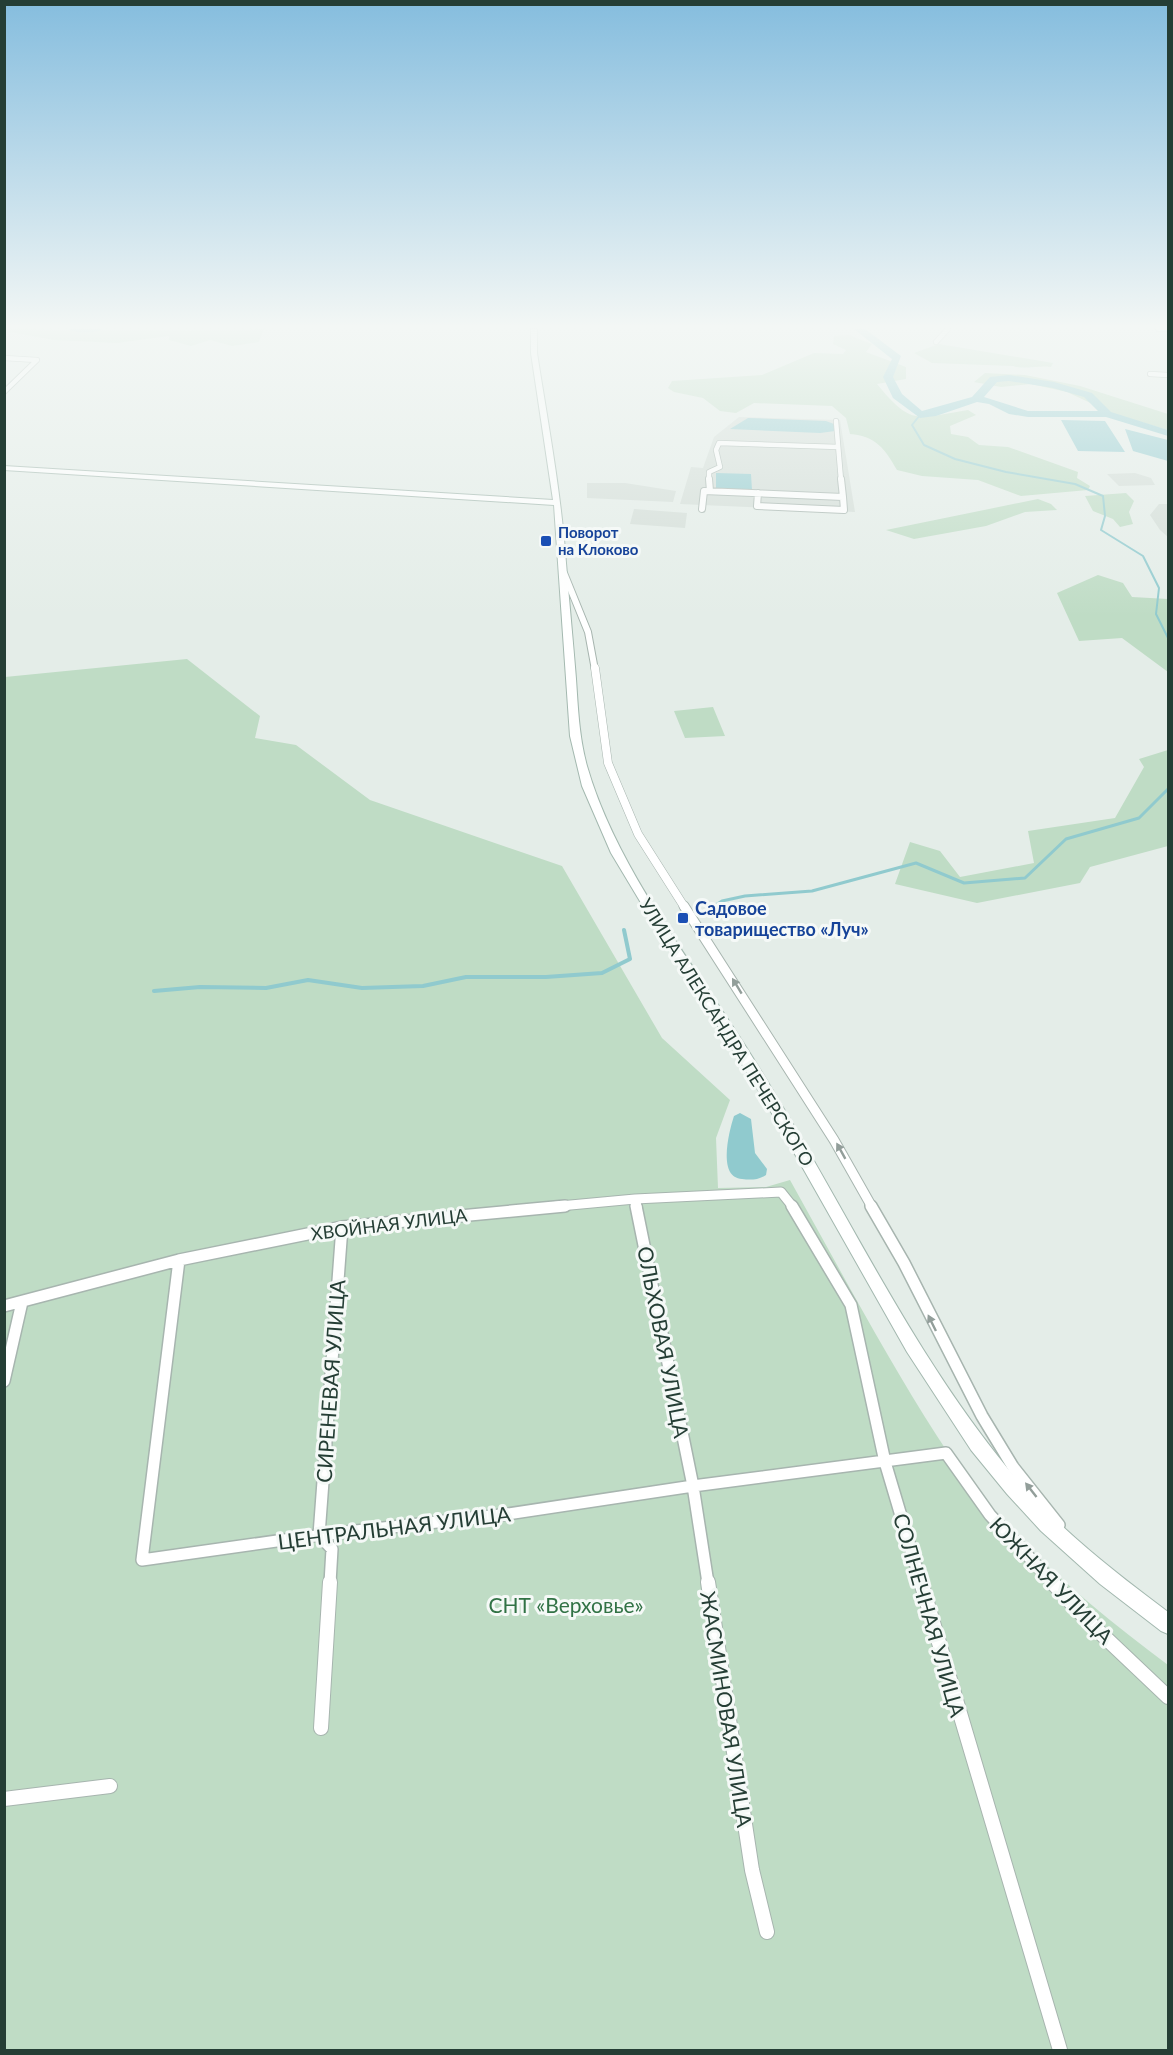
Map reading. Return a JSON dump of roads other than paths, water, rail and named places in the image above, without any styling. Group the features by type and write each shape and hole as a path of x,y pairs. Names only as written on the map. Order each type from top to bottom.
{"main road":[{"name":"УЛИЦА АЛЕКСАНДРА ПЕЧЕРСКОГО","path":"545,425 557,503 575,736 582,772 608,838 771,1098 932,1376 978,1443 1015,1490 1080,1553 1168,1624"},
{"path":"4,468 557,503"}],"street":[{"path":"758,494 757,506 844,510 836,425"},
{"path":"710,491 709,472 720,467 716,450 719,443 838,447"},
{"path":"702,509 704,491 843,497"},
{"path":"563,571 588,632 608,764 638,834 834,1140 904,1263 981,1416 1013,1467 1080,1553"},
{"name":"ХВОЙНАЯ УЛИЦА","path":"4,1306 179,1260 342,1227 635,1199 781,1192"},
{"name":"СОЛНЕЧНАЯ УЛИЦА","path":"781,1192 789,1200 851,1305 885,1462 1060,2050"},
{"name":"ОЛЬХОВАЯ УЛИЦА","path":"635,1199 693,1486"},
{"name":"СИРЕНЕВАЯ УЛИЦА","path":"319,1535 342,1227"},
{"name":"ЦЕНТРАЛЬНАЯ УЛИЦА","path":"179,1260 142,1560 319,1535 501,1515 693,1486 946,1453"},
{"path":"4,1381 22,1302"},
{"name":"ЮЖНАЯ УЛИЦА","path":"946,1453 990,1515 1092,1624 1168,1697"},
{"name":"ЖАСМИНОВАЯ УЛИЦА","path":"693,1486 752,1870 767,1932"},
{"path":"319,1535 332,1549 321,1728"},
{"path":"4,1799 110,1786"}],"water":[{"path":"737,425 834,425 835,431 820,433 730,429"},
{"path":"1064,425 1108,425 1125,452 1078,451"},
{"path":"1125,429 1168,440 1168,461 1133,451"},
{"path":"716,473 751,474 752,490 716,489"},
{"path":"740,1113 751,1119 755,1153 767,1169 766,1175 757,1179 734,1177 727,1163 732,1123 734,1116"}],"waterway":[{"path":"912,425 924,445 955,459 1006,472 1075,484 1103,496 1105,516 1101,530 1143,556 1159,588 1156,614 1168,638"},
{"path":"1142,425 1168,433"},
{"path":"711,908 722,901 745,896 812,891 916,863 964,883 1025,878 1066,839 1139,818 1168,789"},
{"path":"706,911 713,906"},
{"path":"154,991 200,987 266,988 308,980 362,988 423,986 466,977 546,977 602,973 630,959 624,930"}],"place":[{"name":"Поворот на Клоково","path":"546,541"},
{"name":"Садовое товарищество «Луч»","path":"683,918"}],"park label":[{"name":"СНТ «Верховье»","path":"566,1604"}]}
